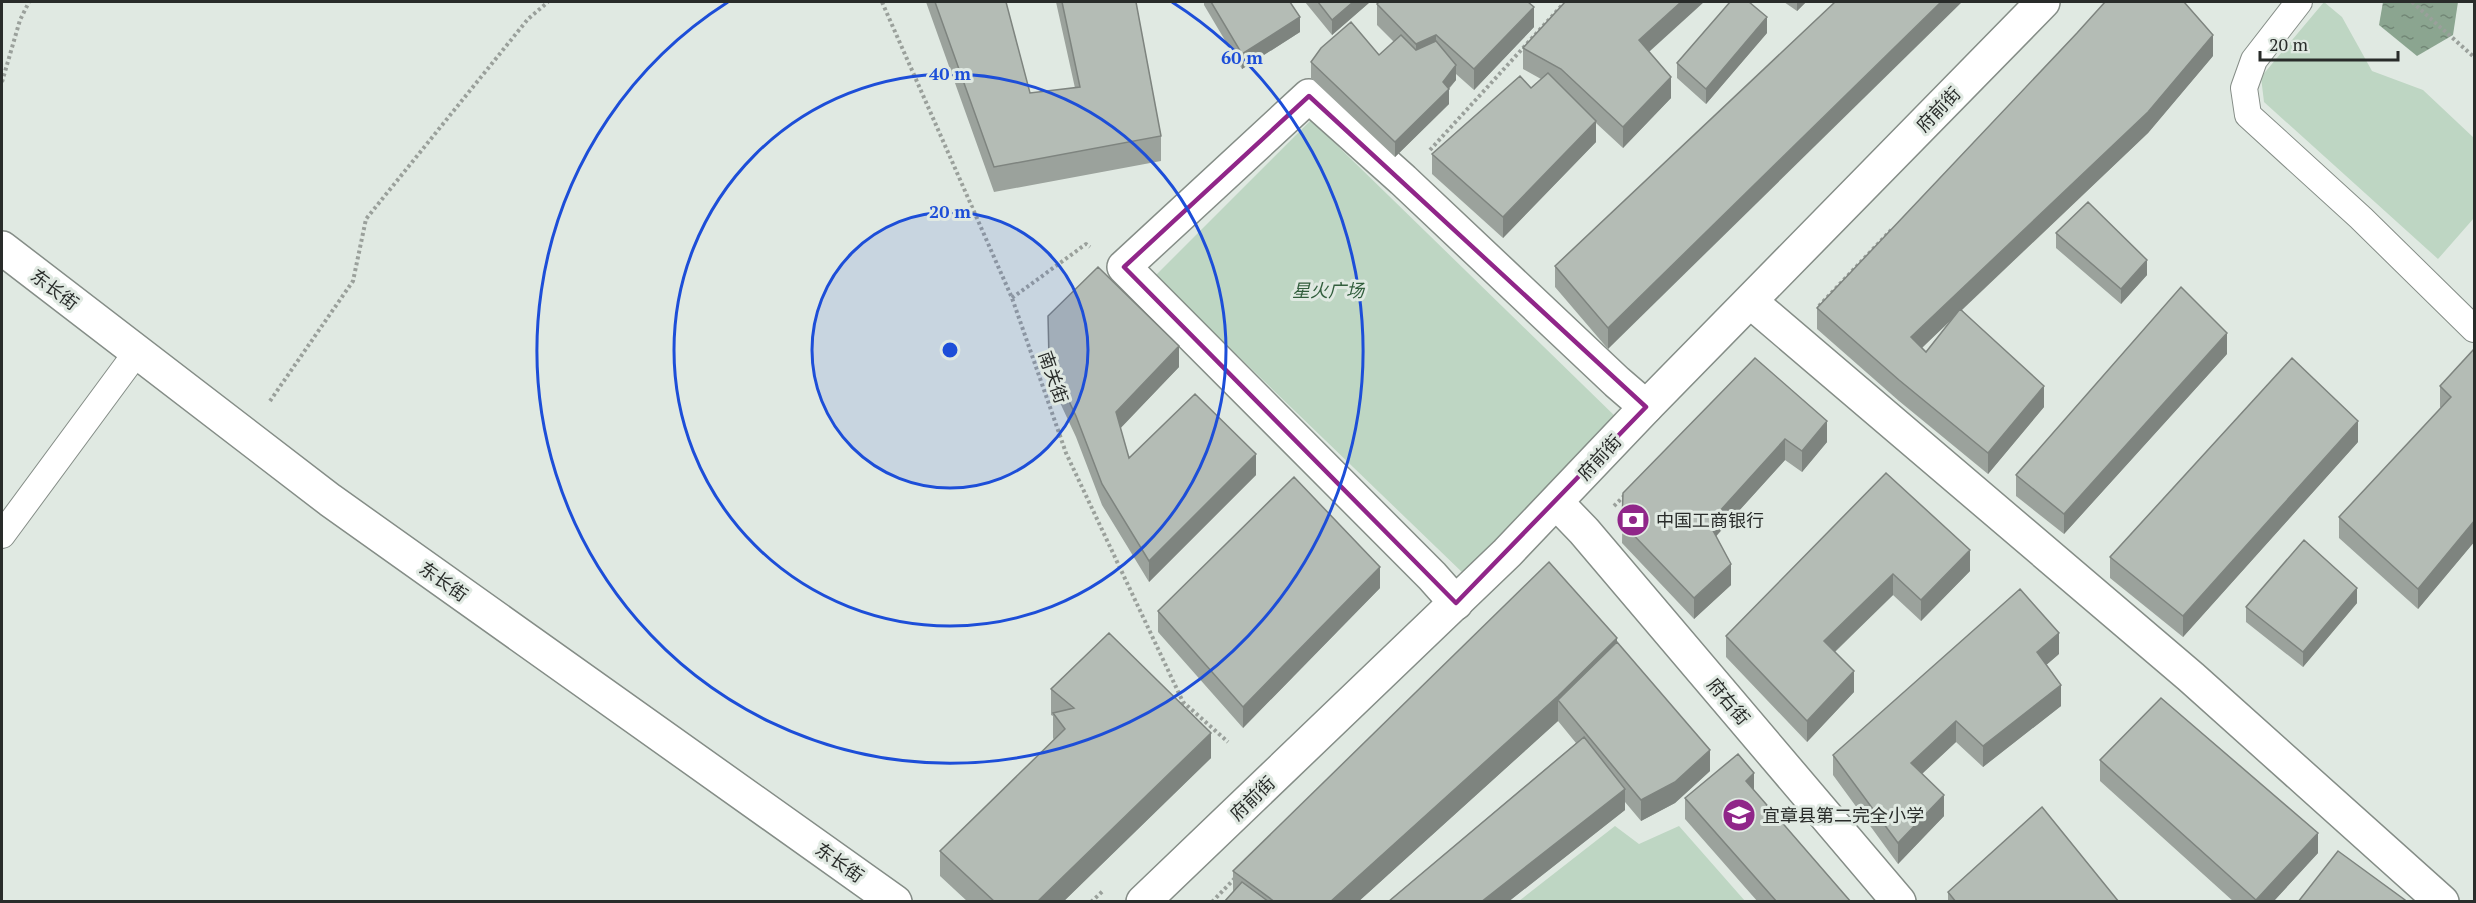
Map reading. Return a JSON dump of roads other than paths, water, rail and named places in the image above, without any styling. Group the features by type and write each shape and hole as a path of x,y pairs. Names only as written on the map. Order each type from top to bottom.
{"street":[{"name":"府前街","path":"1143,902 1456,603 1557,503 1646,407 2043,2"},
{"path":"1456,603 1424,568 1124,267 1310,96 1646,407"},
{"name":"东长街","path":"2,248 340,507 895,902"},
{"path":"1751,302 2191,677 2442,902"},
{"name":"府右街","path":"1557,503 1584,531 1899,902"}],"lane":[{"path":"2299,2 2254,60 2244,88 2248,115 2361,218 2475,329"},
{"path":"2,535 137,352"}],"water":[{"path":"2383,2 2458,2 2453,35 2417,56 2379,25"}],"place":[{"name":"中国工商银行","path":"1633,520"},
{"name":"宜章县第二完全小学","path":"1739,815"}],"park label":[{"name":"星火广场","path":"1328,290"}]}
